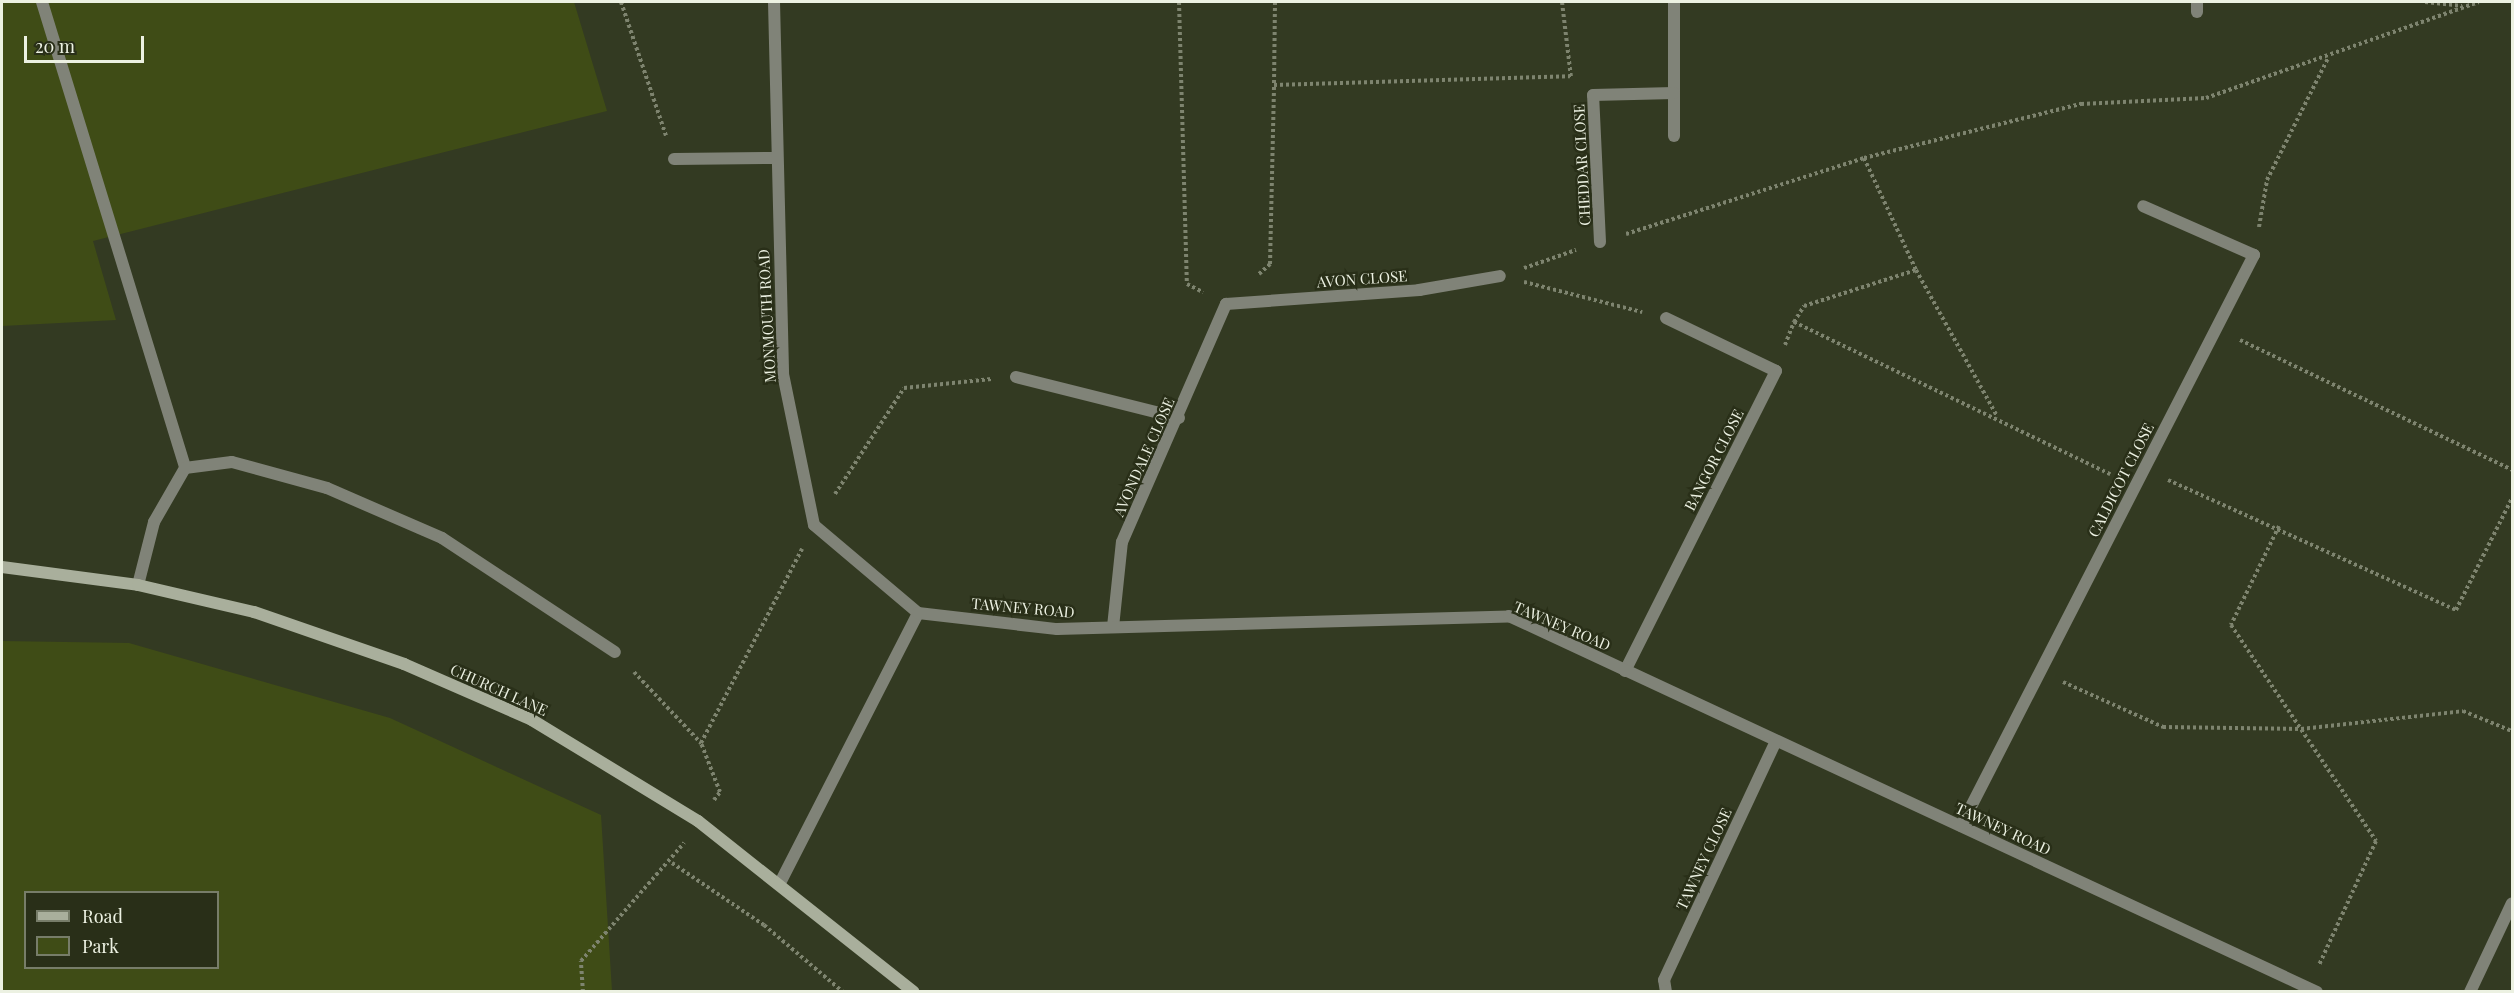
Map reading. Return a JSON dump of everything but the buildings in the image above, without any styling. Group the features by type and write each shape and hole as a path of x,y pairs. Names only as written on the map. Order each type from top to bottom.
{"street":[{"path":"42,2 184,468 154,522 138,585"},
{"name":"MONMOUTH ROAD","path":"774,2 783,374 814,525"},
{"path":"1674,2 1674,136"},
{"name":"CHEDDAR CLOSE","path":"1600,242 1593,95 1674,93"},
{"path":"674,159 776,158"},
{"path":"2143,206 2254,255"},
{"name":"CALDICOT CLOSE","path":"1961,826 2044,674 2132,485 2218,330 2254,255"},
{"name":"AVON CLOSE","path":"1226,304 1419,290 1500,276"},
{"name":"AVONDALE CLOSE","path":"1113,627 1122,542 1179,418 1226,304"},
{"path":"1666,318 1776,371"},
{"name":"BANGOR CLOSE","path":"1625,670 1776,371"},
{"path":"1016,377 1179,418"},
{"path":"184,468 232,462 327,488 442,538 615,652"},
{"path":"780,883 918,613 814,525"},
{"name":"CHURCH LANE","path":"2,567 138,585 254,612 404,664 532,720 698,821 780,883 914,992"},
{"name":"TAWNEY ROAD","path":"918,613 1058,629 1509,616 2313,990"},
{"name":"TAWNEY CLOSE","path":"1666,992 1664,980 1776,741"},
{"path":"2470,992 2512,903"}],"path":[{"path":"621,2 674,159"},
{"path":"1179,2 1187,284 1226,304 1270,264 1275,2"},
{"path":"1562,2 1570,76"},
{"path":"2425,2 2463,6"},
{"path":"1500,276 1864,158 2081,104 2206,98 2479,2"},
{"path":"2254,255 2267,180 2328,57"},
{"path":"1274,85 1570,76 1593,95"},
{"path":"1864,158 1916,270 1998,417"},
{"path":"1776,371 1794,322 1804,306 1916,270"},
{"path":"1500,276 1666,318"},
{"path":"1794,322 1998,417 2132,485"},
{"path":"2218,330 2512,470"},
{"path":"701,743 814,525 904,388 1016,377"},
{"path":"2142,470 2279,526 2456,610 2512,498"},
{"path":"2279,526 2231,626 2376,841 2313,990"},
{"path":"583,992 581,962 672,863 698,821 720,792 701,743 615,652"},
{"path":"2044,674 2163,727 2301,729 2463,711 2512,731"},
{"path":"672,863 764,925 843,992"}],"green space":[{"path":"2,2 574,2 607,111 93,241 116,320 2,326"},
{"path":"2,641 129,643 390,718 601,815 612,991 2,991"}]}
